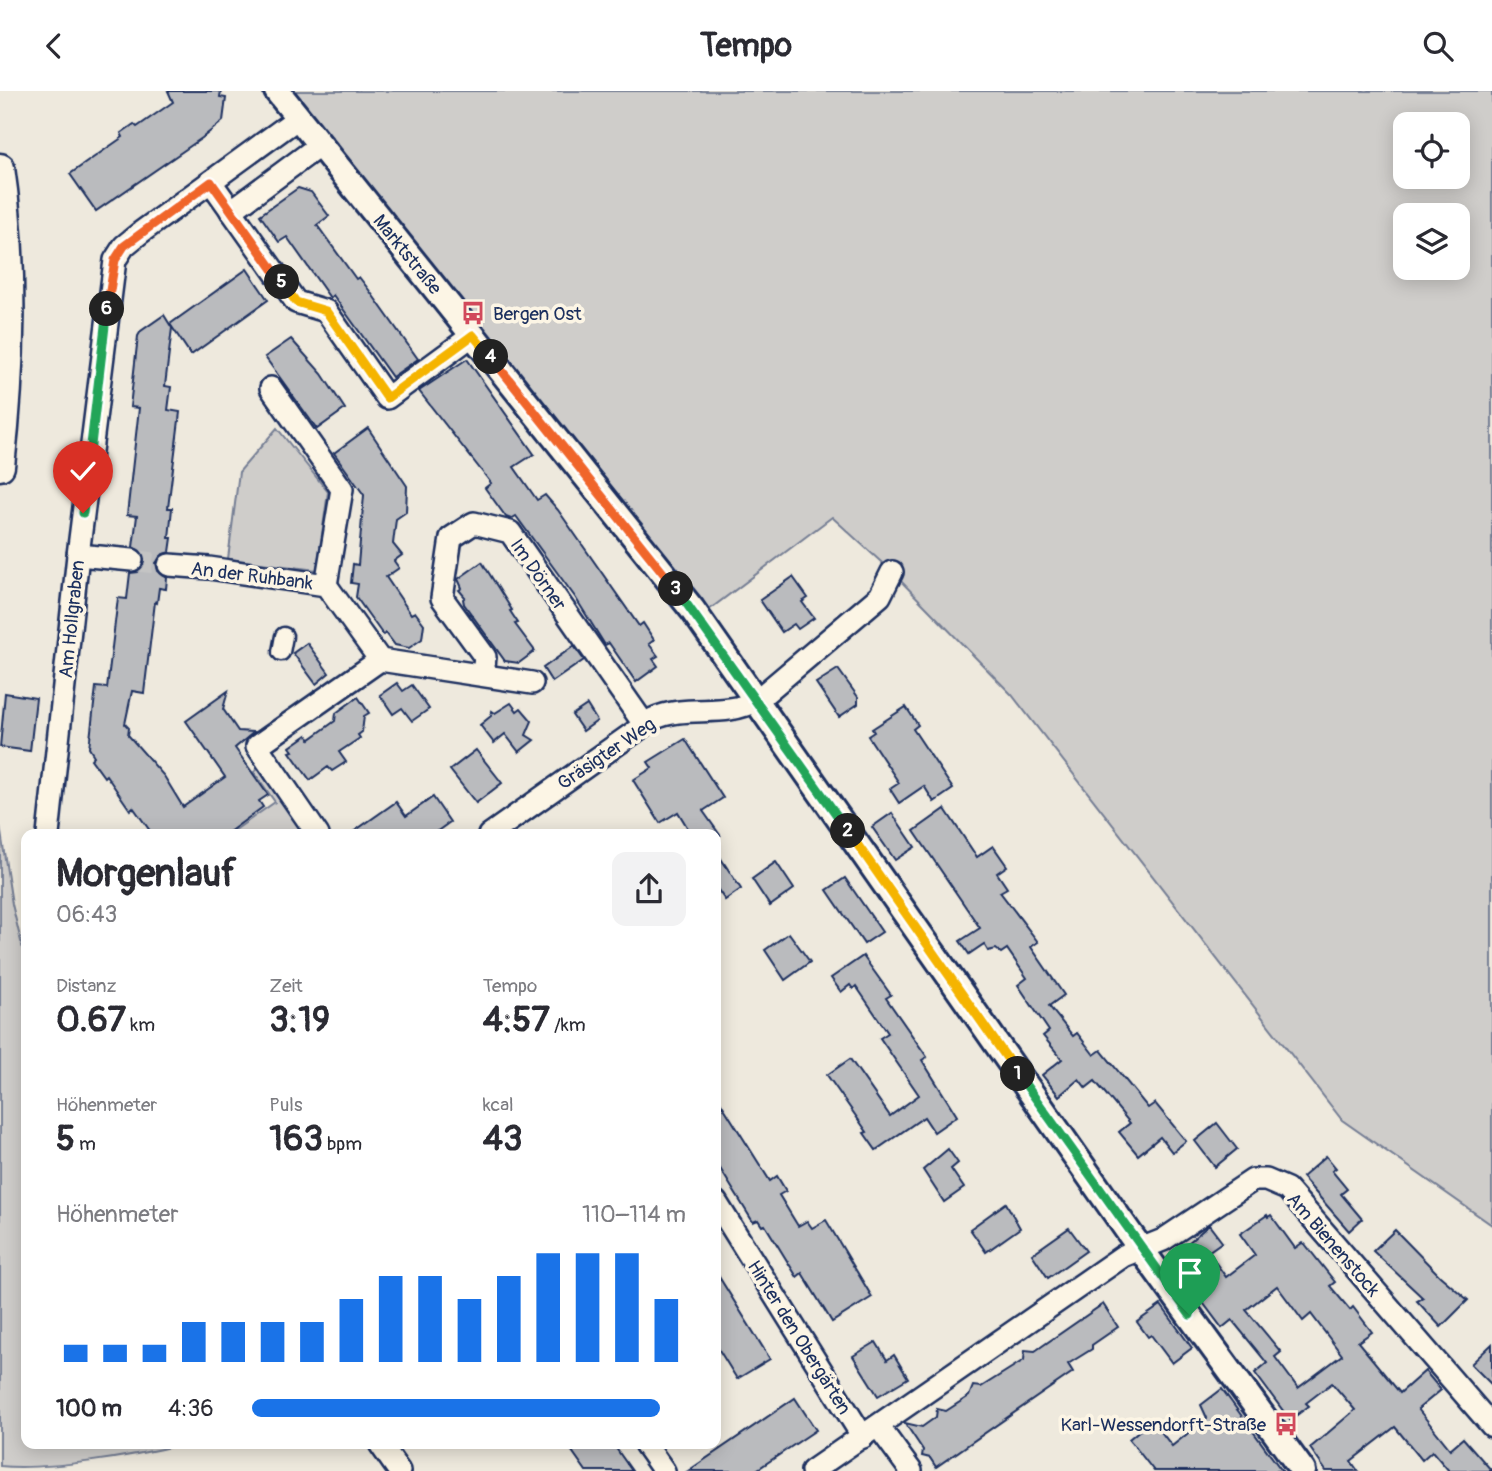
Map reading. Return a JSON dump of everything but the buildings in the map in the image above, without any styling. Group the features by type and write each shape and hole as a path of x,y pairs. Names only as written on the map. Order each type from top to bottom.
{"main road":[{"path":"0,168 6,246 8,339 0,466"}],"street":[{"name":"Marktstraße","path":"276,91 692,609 1142,1251 1303,1471"},
{"name":"Am Hollgraben","path":"48,829 115,260 124,246 140,233 298,118"},
{"path":"231,211 320,145"},
{"path":"211,182 296,302 326,311 387,398 473,335"},
{"path":"271,388 341,489 326,585"},
{"name":"Im Dörner","path":"483,675 485,657 442,598 451,538 474,523 510,532 644,724"},
{"path":"78,555 132,560"},
{"name":"An der Ruhbank","path":"169,565 326,585 380,660"},
{"name":"Gräsigter Weg","path":"497,829 644,724 668,713 688,710 729,711 745,707 757,700 880,596 892,572"},
{"path":"314,829 257,746 380,660 532,683"},
{"name":"Am Bienenstock","path":"1142,1251 1253,1180 1266,1179 1277,1183 1287,1189 1492,1426"},
{"name":"Hinter den Obergärten","path":"721,1209 870,1431 911,1471"},
{"path":"812,1471 1123,1257 1142,1251"},
{"path":"384,1449 399,1471"},
{"path":"649,1449 664,1471"}],"shaded area":[{"path":"277,91 1492,91 1492,1225 1342,1120 1012,695 892,572 832,517 706,612"},
{"path":"277,428 328,492 317,570 228,559 239,472"},
{"path":"264,765 308,829 237,829 275,802 254,772"},
{"path":"0,826 12,904 21,941 21,1449 159,1449 90,1461 41,1466 0,1466"}],"tunnel":[{"path":"132,560 169,565"}],"place":[{"name":"Bergen Ost","path":"473,313"},
{"name":"Karl-Wessendorft-Straße","path":"1286,1424"}],"route":[{"path":"83,513 115,260 124,246 140,233 211,182 296,302 326,311 387,398 473,335 692,609 1130,1234 1190,1315"}]}
